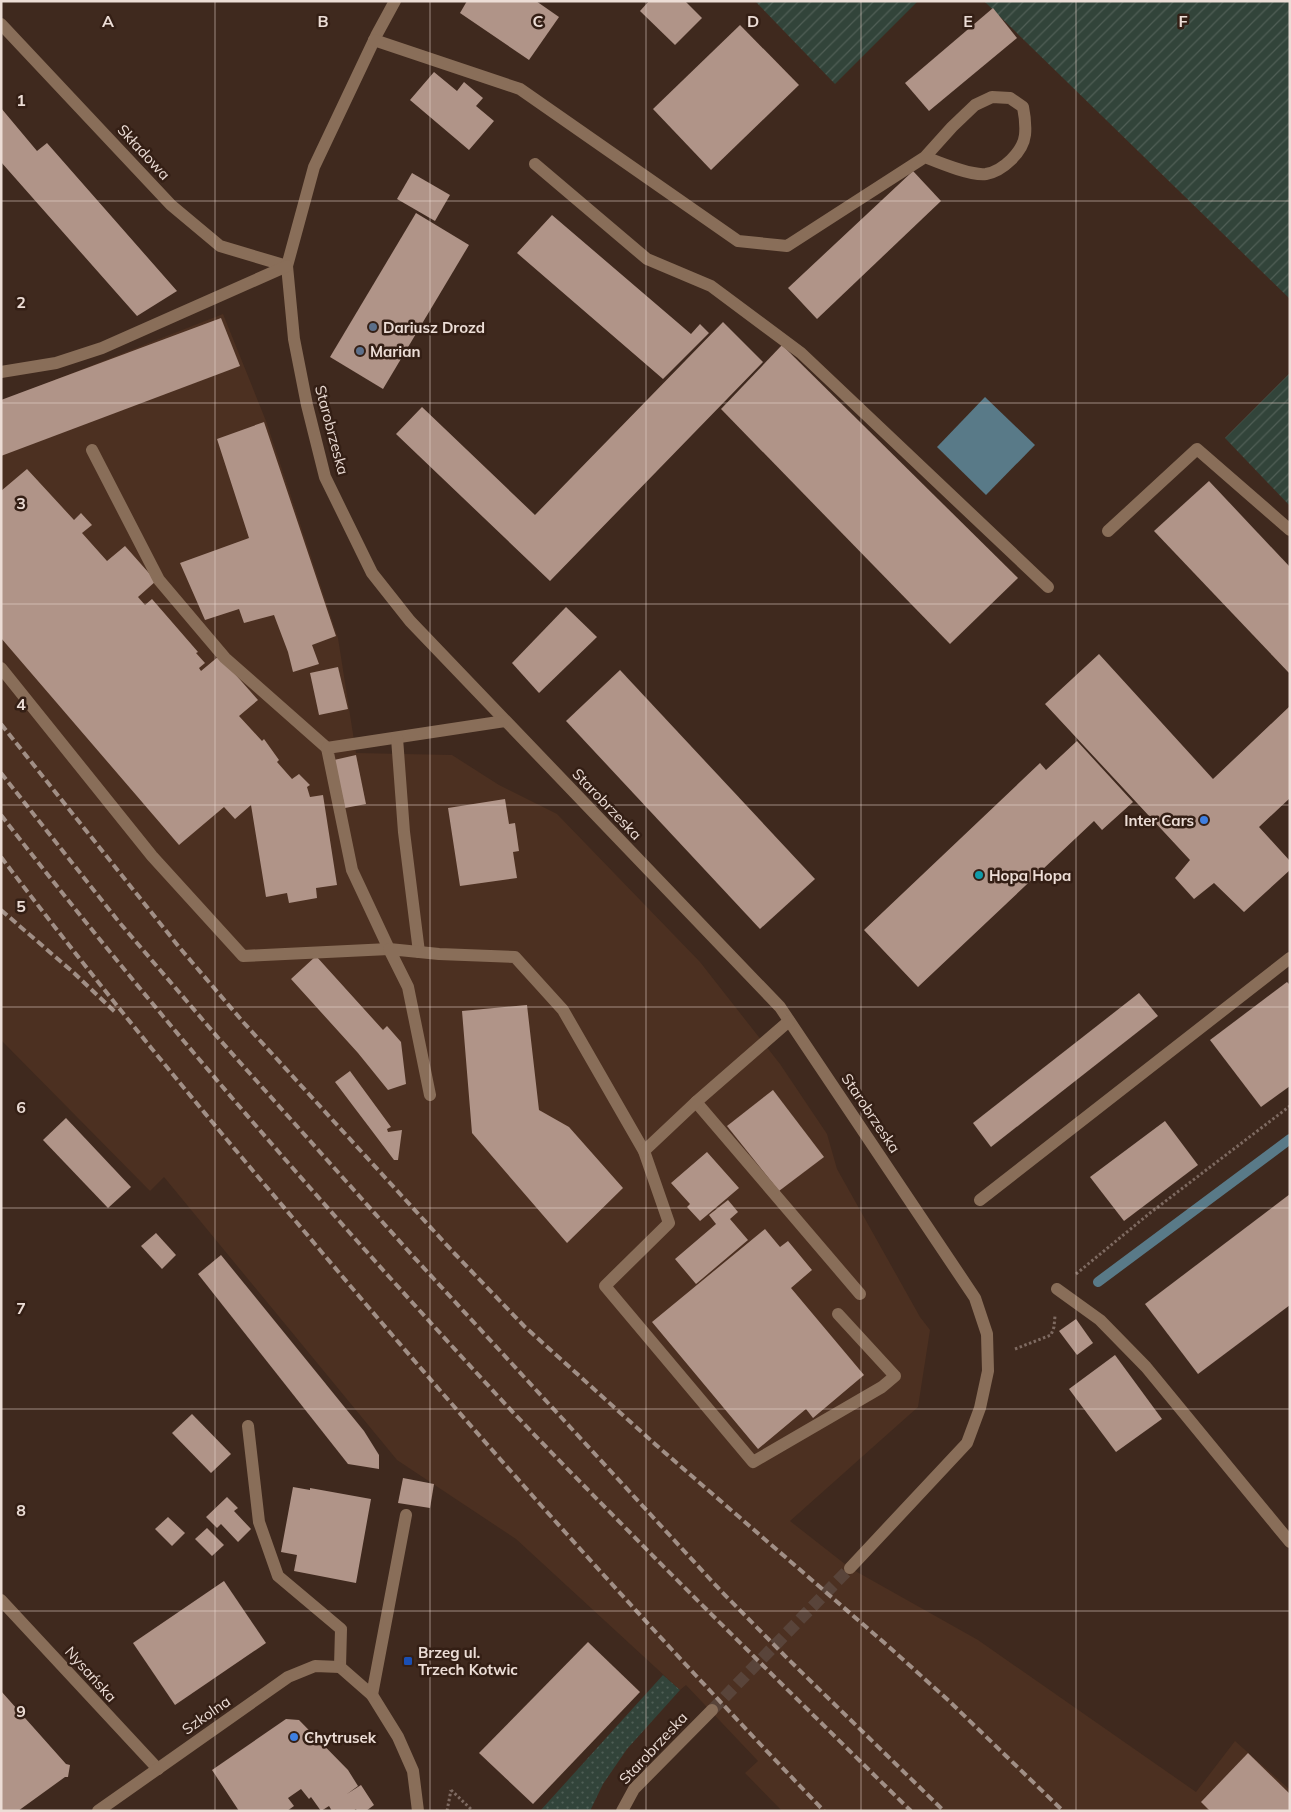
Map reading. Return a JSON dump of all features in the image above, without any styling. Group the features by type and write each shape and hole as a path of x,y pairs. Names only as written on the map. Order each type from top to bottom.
{"street":[{"name":"Starobrzeska","path":"395,1 374,40 314,167 287,266 294,339 307,405 325,477 372,572 410,621 780,1008 975,1298 986,1334 988,1371 980,1408 967,1443 850,1568"},
{"name":"Składowa","path":"1,24 171,205 220,246 287,266"},
{"path":"374,40 520,89 738,241 787,246 925,158 952,127 975,105 992,97 1010,98 1023,107 1026,120 1025,137 1016,155 1003,167 985,174 962,170 925,158"},
{"path":"535,164 647,259 711,286 801,353 1048,587"},
{"path":"1,372 56,363 102,348 287,266"},
{"path":"1108,531 1197,449 1290,530"},
{"path":"92,450 159,580 225,658 327,748 352,870 408,987 430,1095"},
{"path":"1,668 152,856 243,956 389,950 515,957 563,1010 644,1152 669,1223 605,1286 753,1462 882,1387 895,1376 838,1314"},
{"path":"327,748 505,721"},
{"path":"397,738 404,832 420,952"},
{"path":"980,1200 1290,958"},
{"path":"644,1152 696,1102 789,1021"},
{"path":"696,1102 860,1294"},
{"path":"1057,1289 1100,1320 1146,1367 1290,1542"},
{"path":"248,1426 259,1522 278,1576 341,1629 340,1667 372,1696 398,1737 413,1771 418,1811"},
{"path":"372,1696 406,1515"},
{"name":"Nysańska","path":"1,1600 158,1769"},
{"name":"Szkolna","path":"98,1811 288,1677 314,1666 340,1667"},
{"name":"Starobrzeska","path":"622,1811 634,1789 712,1710"}],"path":[{"path":"1015,1349 1051,1336 1054,1327 1057,1289 1150,1213 1290,1106"},
{"path":"447,1811 451,1790 473,1811"}],"shaded area":[{"path":"223,314 266,421 338,638 356,753 452,755 499,785 557,814 700,962 780,1064 827,1134 837,1169 920,1317 930,1330 918,1407 790,1521 850,1568 978,1640 1196,1792 1235,1741 1290,1790 1290,1811 782,1811 745,1773 758,1761 686,1685 680,1690 516,1539 397,1460 164,1177 150,1191 1,1040 1,401"}],"green space":[{"path":"755,1 918,1 835,84"},
{"path":"984,1 1290,1 1290,299"},
{"path":"1290,373 1290,506 1225,438"},
{"path":"663,1675 680,1690 627,1749 603,1784 590,1811 540,1811"}],"water":[{"path":"985,397 1035,445 986,495 937,447"}],"building":[{"path":"467,1 536,1 559,17 529,60 460,13"},
{"path":"649,1 685,1 702,18 675,45 640,11"},
{"path":"993,8 1017,38 929,111 905,83"},
{"path":"740,25 799,85 711,170 653,109"},
{"path":"434,72 457,91 464,82 483,98 476,106 494,121 469,150 410,100"},
{"path":"1,108 37,151 47,143 177,291 137,316 1,162"},
{"path":"913,171 941,201 817,319 788,288"},
{"path":"412,173 450,195 435,221 397,199"},
{"path":"416,213 469,245 383,389 330,357"},
{"path":"552,215 691,334 700,324 709,333 663,379 517,253"},
{"path":"221,318 240,366 1,456 1,400"},
{"path":"723,322 763,362 550,581 396,434 422,407 535,515"},
{"path":"782,345 1018,578 950,644 721,409"},
{"path":"264,422 336,636 312,645 319,664 293,672 288,652 274,615 244,623 239,609 205,620 180,563 249,538 217,439"},
{"path":"27,469 74,520 81,513 92,525 82,533 107,561 125,546 156,581 138,597 145,605 152,599 198,652 196,653 205,663 199,668 201,671 219,656 258,700 239,716 262,741 264,739 279,760 277,762 292,779 299,774 310,785 307,787 310,797 323,795 337,885 316,888 317,898 289,903 287,893 266,897 251,805 235,819 224,807 179,845 1,638 1,491"},
{"path":"1209,481 1290,567 1290,674 1154,531"},
{"path":"566,607 597,637 539,693 512,663"},
{"path":"1099,654 1213,779 1290,706 1290,798 1259,827 1290,861 1290,870 1244,912 1214,883 1194,899 1175,878 1190,860 1045,704"},
{"path":"338,667 348,709 319,715 310,673"},
{"path":"620,670 815,879 760,929 566,721"},
{"name":"Hopa Hopa","path":"1077,741 1133,802 1102,830 1094,821 918,987 864,930 1040,763 1046,770"},
{"path":"356,755 366,804 345,808 334,760"},
{"path":"505,799 509,824 515,823 519,851 513,852 517,878 460,886 448,808"},
{"path":"316,956 383,1030 387,1026 401,1042 406,1084 388,1090 358,1053 291,979"},
{"path":"1287,982 1290,985 1290,1086 1261,1107 1210,1040"},
{"path":"1139,993 1158,1016 991,1147 973,1123"},
{"path":"527,1005 539,1110 569,1127 623,1188 567,1243 472,1133 462,1011"},
{"path":"350,1071 391,1127 387,1129 388,1132 402,1130 398,1160 394,1160 335,1082"},
{"path":"773,1090 824,1157 779,1191 727,1126"},
{"path":"66,1118 131,1187 108,1208 43,1140"},
{"path":"1165,1121 1198,1165 1124,1221 1090,1177"},
{"path":"707,1152 739,1188 700,1221 687,1207 690,1204 671,1183"},
{"path":"1290,1194 1290,1305 1198,1374 1145,1304"},
{"path":"728,1200 738,1212 730,1219 748,1240 696,1284 675,1259 716,1224 709,1215"},
{"path":"765,1229 780,1247 788,1241 812,1270 791,1288 864,1375 813,1418 806,1409 758,1449 652,1322"},
{"path":"156,1233 176,1255 162,1269 141,1246"},
{"path":"221,1255 364,1431 379,1455 379,1469 348,1464 198,1274"},
{"path":"1076,1319 1093,1343 1077,1355 1059,1331"},
{"path":"1115,1355 1162,1419 1116,1452 1069,1389"},
{"path":"192,1414 231,1454 211,1473 172,1433"},
{"path":"403,1478 434,1484 430,1508 398,1503"},
{"path":"293,1487 310,1490 310,1488 371,1499 356,1583 294,1571 297,1555 281,1552"},
{"path":"227,1497 238,1508 234,1511 251,1529 238,1542 221,1524 217,1528 206,1517"},
{"path":"168,1517 185,1533 172,1546 155,1529"},
{"path":"207,1528 224,1545 212,1556 195,1539"},
{"path":"224,1581 266,1643 175,1705 133,1643"},
{"path":"588,1642 640,1692 533,1804 479,1753"},
{"path":"1,1691 66,1764 70,1765 68,1777 65,1777 18,1811 1,1811"},
{"path":"286,1719 299,1720 348,1770 358,1786 347,1794 361,1785 374,1805 366,1811 357,1811 356,1809 353,1811 332,1811 329,1806 321,1811 311,1797 309,1799 301,1789 288,1798 294,1806 287,1811 239,1811 212,1770"},
{"path":"1248,1753 1290,1794 1290,1811 1210,1811 1201,1802"}],"waterway":[{"path":"1098,1282 1290,1139"}],"tunnel":[{"path":"712,1710 850,1568"}],"railway":[{"path":"1,724 179,947 244,1023 454,1253 524,1326 656,1445 888,1646 948,1700 1063,1811"},
{"path":"1,773 119,922 220,1040 411,1254 720,1590 944,1811"},
{"path":"1,815 61,892 248,1117 442,1335 526,1426 655,1558 911,1811"},
{"path":"1,857 188,1093 430,1379 624,1598 824,1811"},
{"path":"1,910 74,973 115,1012"}],"place":[{"name":"Dariusz Drozd","path":"373,327"},
{"name":"Marian","path":"360,351"},
{"name":"Inter Cars","path":"1204,820"},
{"name":"Hopa Hopa","path":"979,875"},
{"name":"Brzeg ul. Trzech Kotwic","path":"408,1661"},
{"name":"Chytrusek","path":"294,1737"}]}
